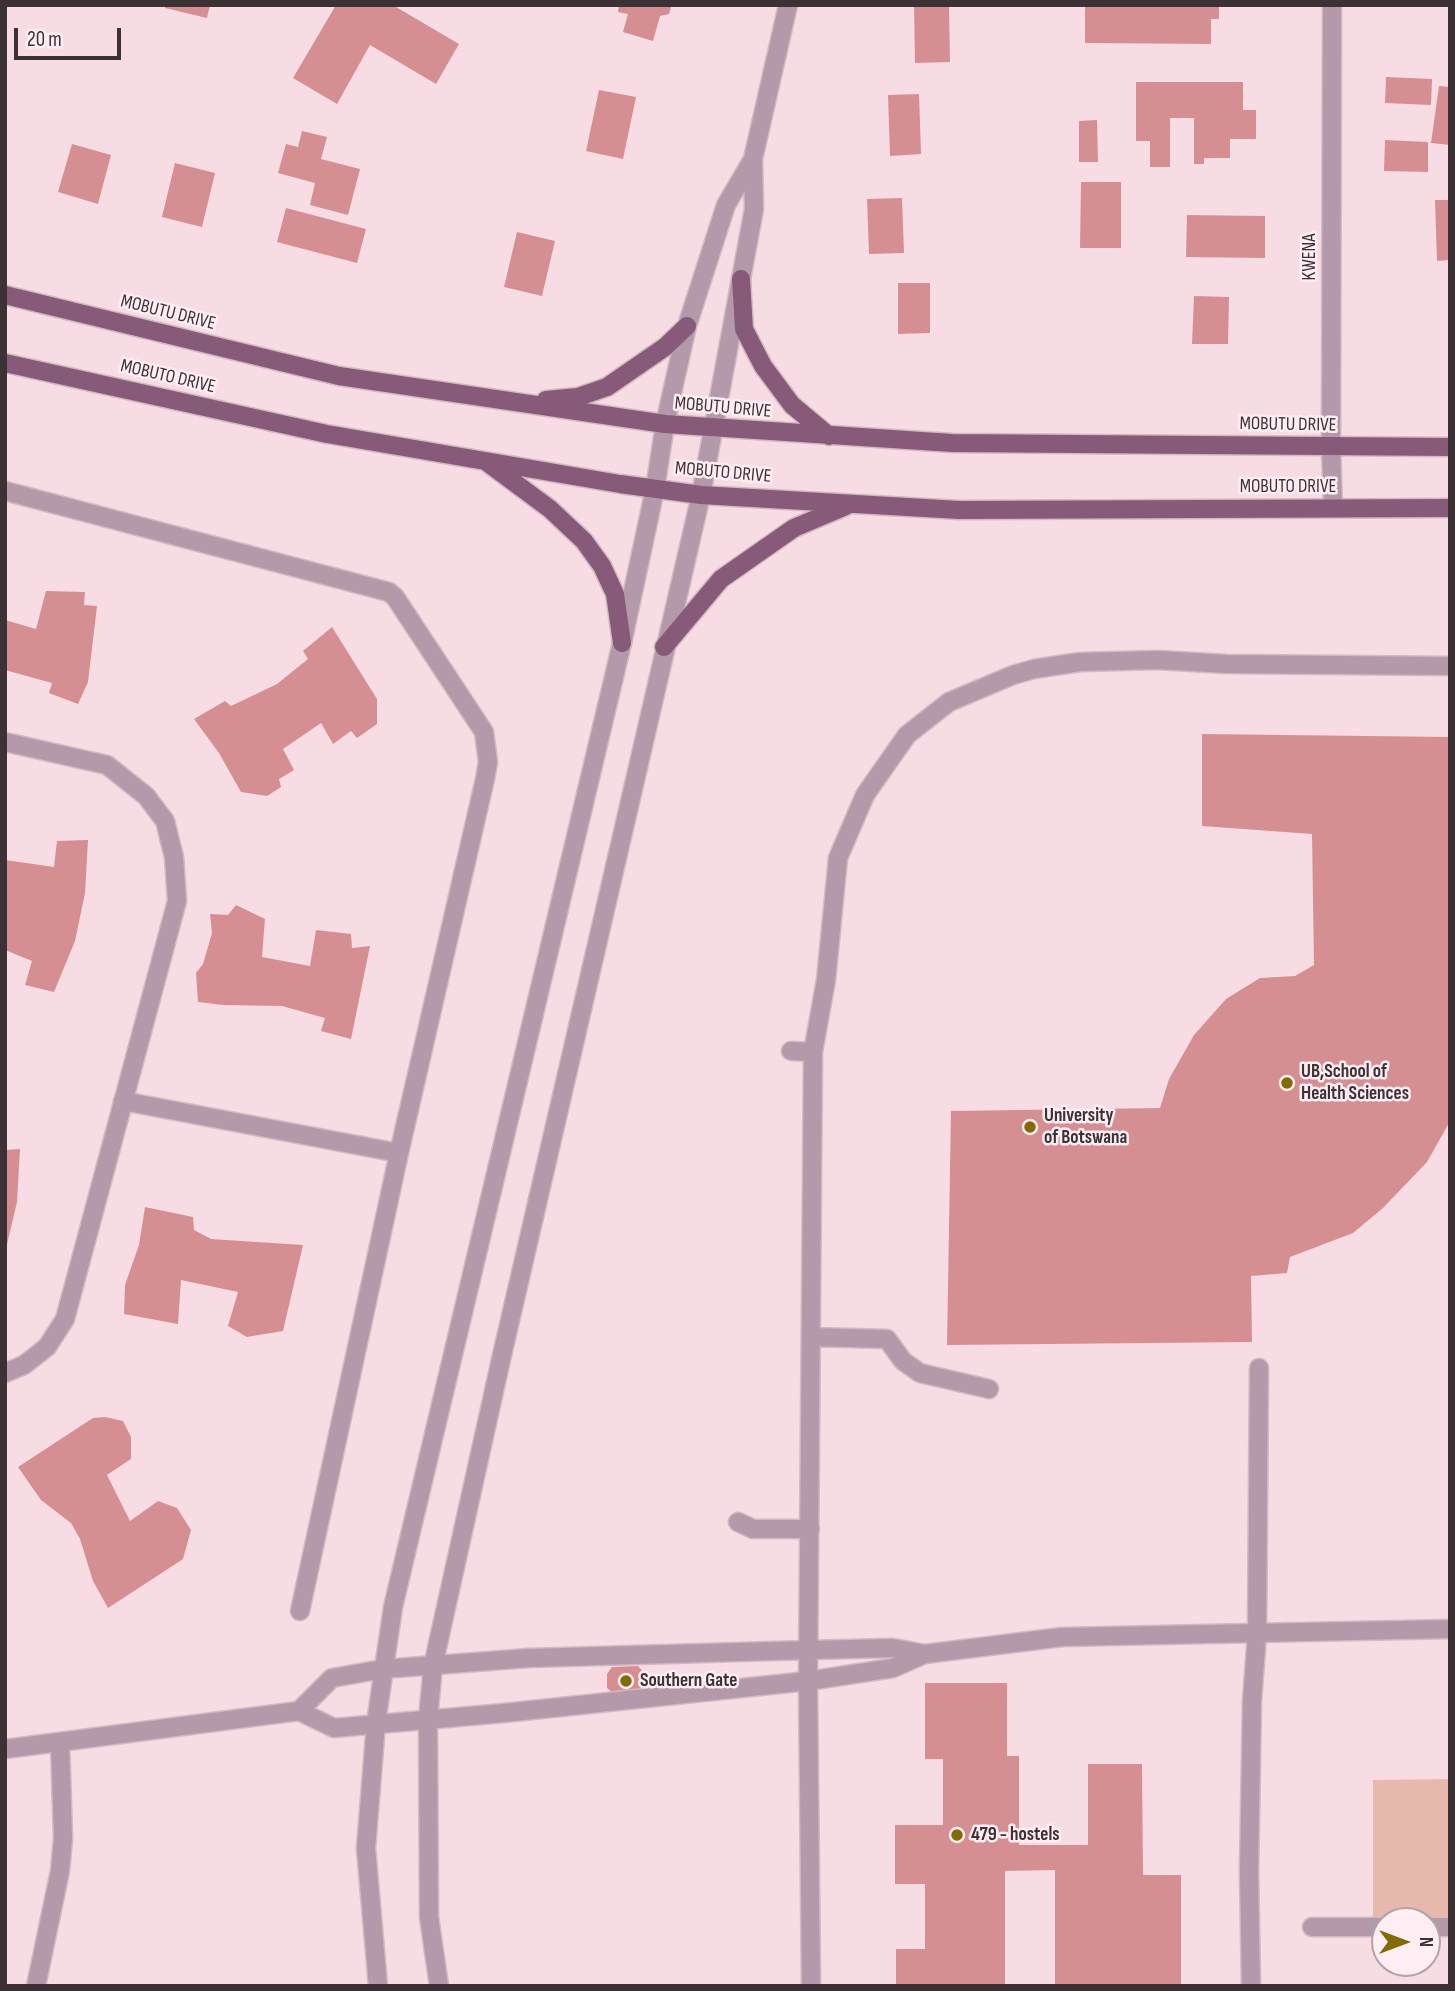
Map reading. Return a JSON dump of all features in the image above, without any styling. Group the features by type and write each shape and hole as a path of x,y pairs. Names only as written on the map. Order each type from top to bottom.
{"main road":[{"path":"741,279 744,329 763,366 792,405 829,436"},
{"name":"MOBUTU DRIVE","path":"5,295 339,376 665,424 952,443 1450,447"},
{"path":"519,402 578,397 607,387 665,347 687,326"},
{"name":"MOBUTO DRIVE","path":"5,363 327,434 701,495 959,510 1450,508"},
{"path":"485,461 550,509 584,541 602,566 615,594 622,643"},
{"path":"664,647 721,579 741,563 794,528 853,504"}],"street":[{"path":"439,1986 429,1917 428,1719 433,1665 664,647 701,495 754,209 753,159 788,5"},
{"name":"KWENA","path":"1332,5 1331,447 1334,508"},
{"path":"378,1986 366,1847 376,1724 393,1606 622,643 687,326 726,205 753,159"},
{"path":"5,491 389,592 395,597 484,732 488,762 399,1153 300,1611"},
{"path":"811,1986 808,1681 813,1052 826,980 838,858 865,795 907,734 949,702 1013,675 1070,663 1158,660 1227,664 1450,666"},
{"path":"5,741 107,765 146,796 165,821 174,857 177,901 65,1319 47,1347 24,1366 5,1373"},
{"path":"791,1051 813,1052"},
{"path":"123,1101 399,1153"},
{"path":"811,1337 887,1339 903,1361 920,1373 989,1389"},
{"path":"1251,1986 1249,1858 1252,1701 1257,1634 1259,1368"},
{"path":"738,1522 753,1529 810,1528"},
{"path":"5,1749 299,1711 334,1728 808,1681 892,1668 925,1654 1062,1637 1450,1629"},
{"path":"299,1711 332,1678 383,1669 529,1658 809,1650 892,1648 925,1654"},
{"path":"36,1986 60,1871 63,1838 60,1742"},
{"path":"1312,1927 1371,1927"}],"shaded area":[{"path":"1450,1779 1450,1923 1441,1923 1441,1907 1373,1907 1373,1780"}],"building":[{"path":"165,5 210,5 207,18 165,8"},
{"path":"336,5 397,5 396,7 459,44 436,84 370,45 337,104 293,78"},
{"path":"619,5 671,7 669,14 660,16 653,41 623,32 628,14 618,12"},
{"path":"1085,5 1219,5 1219,19 1211,19 1211,44 1085,43"},
{"path":"914,6 949,6 950,62 915,63"},
{"path":"1386,77 1432,79 1431,105 1385,103"},
{"path":"1136,82 1243,82 1243,110 1256,110 1256,139 1230,139 1230,158 1204,158 1204,164 1194,164 1194,118 1170,118 1170,167 1150,167 1150,141 1136,141"},
{"path":"1439,86 1450,87 1450,145 1431,143"},
{"path":"599,90 636,97 623,159 586,151"},
{"path":"919,94 921,154 890,156 888,95"},
{"path":"1097,120 1098,162 1079,162 1079,121"},
{"path":"302,131 327,137 321,159 360,169 348,215 310,205 315,183 278,173 286,144 298,147"},
{"path":"1385,140 1428,142 1428,172 1384,171"},
{"path":"72,144 111,155 98,204 58,192"},
{"path":"175,163 215,173 202,227 162,217"},
{"path":"1081,182 1121,182 1121,248 1080,248"},
{"path":"902,198 904,253 869,254 867,199"},
{"path":"1435,200 1450,200 1450,260 1437,261"},
{"path":"286,208 366,229 357,263 277,242"},
{"path":"1187,215 1265,216 1265,258 1186,257"},
{"path":"517,232 555,241 542,296 504,287"},
{"path":"898,283 930,283 930,333 898,334"},
{"path":"1194,296 1229,297 1228,344 1192,344"},
{"path":"46,591 85,592 84,605 97,606 88,682 78,704 49,693 52,683 5,670 5,620 36,629"},
{"path":"332,627 377,699 377,724 357,738 351,731 333,744 321,723 283,749 294,770 279,779 281,787 267,796 241,792 219,753 194,719 225,701 231,706 277,684 308,659 303,651"},
{"path":"1202,734 1450,737 1449,1123 1427,1162 1383,1208 1353,1233 1290,1257 1287,1273 1251,1276 1252,1342 947,1345 951,1111 1160,1108 1169,1079 1194,1035 1226,999 1260,978 1295,976 1314,965 1312,834 1202,826"},
{"path":"88,840 85,893 75,941 54,992 25,985 32,961 5,950 5,860 54,867 57,841"},
{"path":"236,905 265,919 262,957 310,966 316,930 351,934 352,948 370,946 351,1039 321,1031 325,1018 282,1006 198,1002 196,973 203,964 212,933 210,914 228,915"},
{"path":"20,1149 17,1202 5,1253 5,1150"},
{"path":"145,1207 193,1217 194,1230 211,1239 303,1245 283,1331 247,1337 228,1326 238,1292 181,1280 178,1324 124,1314 125,1285 139,1245"},
{"path":"105,1417 123,1421 131,1437 131,1459 107,1475 130,1521 158,1501 177,1508 191,1530 183,1559 108,1608 93,1581 80,1539 71,1523 41,1500 18,1467 93,1418"},
{"name":"Southern Gate","path":"638,1666 645,1674 645,1687 638,1695 615,1695 607,1688 607,1674 612,1667"},
{"name":"479 - hostels","path":"925,1683 1007,1683 1007,1756 1019,1756 1019,1845 1088,1845 1088,1764 1142,1764 1143,1875 1181,1875 1181,1986 1055,1986 1055,1870 1005,1871 1005,1986 896,1986 896,1949 925,1949 925,1884 895,1884 895,1825 943,1825 943,1759 925,1759"}],"place":[{"name":"UB,School of Health Sciences","path":"1287,1083"},
{"name":"University of Botswana","path":"1030,1127"},
{"name":"Southern Gate","path":"626,1681"},
{"name":"479 - hostels","path":"957,1835"}]}
